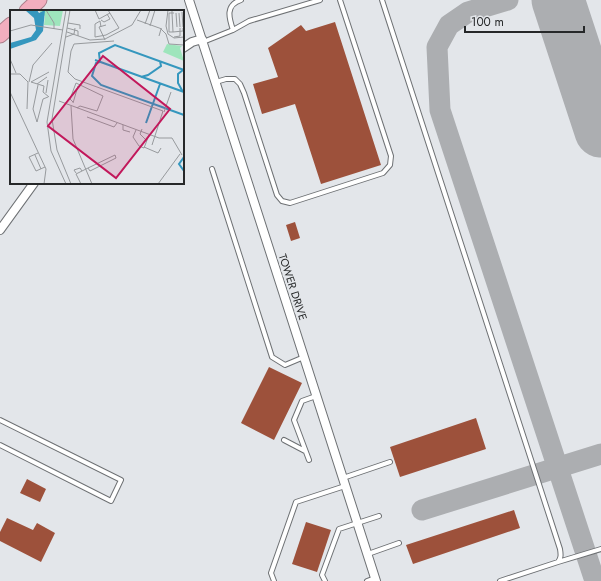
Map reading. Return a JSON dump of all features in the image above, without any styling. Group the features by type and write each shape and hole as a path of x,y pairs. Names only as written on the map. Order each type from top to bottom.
{"highway":[{"path":"28,10 39,0"},
{"path":"0,34 10,26"}],"street":[{"name":"TOWER DRIVE","path":"190,0 376,580"},
{"path":"184,47 192,42 202,40"},
{"path":"0,230 33,184"}],"lane":[{"path":"233,30 229,16 230,7 241,0"},
{"path":"202,40 233,30 249,21 320,0"},
{"path":"216,82 226,79 235,79 240,84 277,195 282,201 290,203 383,173 390,165 391,156 340,0"},
{"path":"382,0 560,549 561,554 558,562"},
{"path":"212,169 272,357 285,365 304,357"},
{"path":"309,460 294,420 302,401 317,396"},
{"path":"0,420 121,480 111,501 0,445"},
{"path":"284,440 306,451"},
{"path":"274,581 271,573 296,502 390,462"},
{"path":"325,581 322,575 339,529 379,516"},
{"path":"368,554 399,543"},
{"path":"500,581 601,549"},
{"path":"366,581 376,580"}],"building":[{"path":"335,22 381,165 321,184 295,104 262,114 253,84 278,77 268,48 301,25 306,31"},
{"path":"295,222 300,238 291,241 286,225"},
{"path":"269,367 302,383 274,440 241,423"},
{"path":"476,418 486,449 400,477 390,447"},
{"path":"27,479 46,489 40,502 20,493"},
{"path":"514,510 520,528 413,564 406,545"},
{"path":"7,518 33,530 37,523 55,533 41,562 0,541 0,532"},
{"path":"306,522 331,530 317,572 292,564"}],"taxiway":[{"path":"508,0 468,12 449,25 437,47 440,110 595,581"},
{"path":"546,0 561,7 566,0"},
{"path":"422,510 601,454"}],"runway":[{"path":"558,0 601,131"}]}
